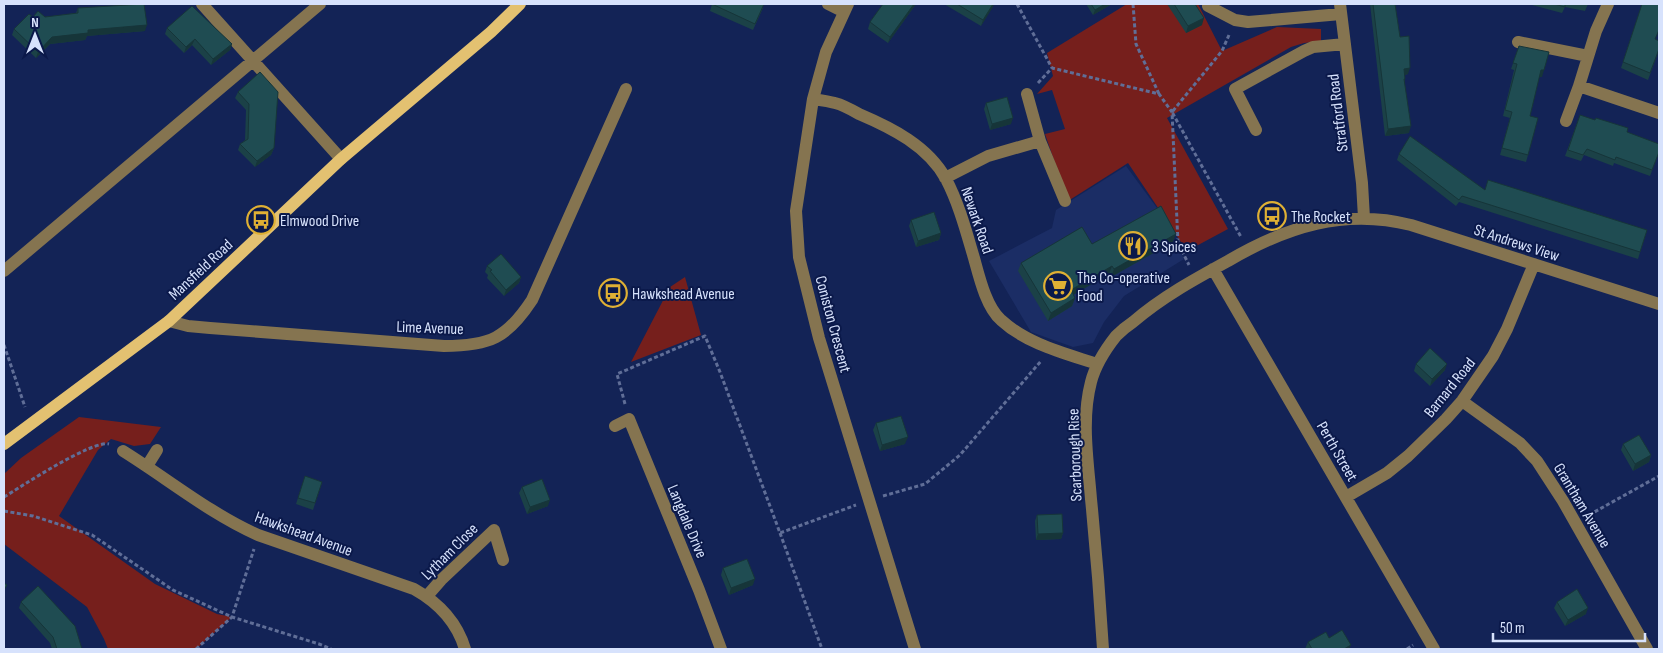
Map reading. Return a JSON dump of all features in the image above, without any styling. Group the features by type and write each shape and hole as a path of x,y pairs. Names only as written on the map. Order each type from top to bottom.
{"main road":[{"name":"Mansfield Road","path":"4,444 168,321 341,159 520,4"}],"street":[{"path":"202,4 341,159"},
{"path":"4,271 320,4"},
{"path":"828,4 846,8"},
{"path":"1566,120 1596,31 1608,4"},
{"path":"1208,6 1235,20 1258,22 1341,9"},
{"name":"Coniston Crescent","path":"846,8 826,52 813,99 797,196 798,257 819,338 915,649"},
{"name":"Stratford Road","path":"1341,9 1362,183 1364,218"},
{"path":"1518,42 1588,56"},
{"path":"1256,130 1235,89 1304,50 1313,47 1345,44"},
{"path":"1579,86 1659,112"},
{"name":"Lime Avenue","path":"168,321 188,326 210,328 444,346 470,345 492,340 517,321 532,300 626,89"},
{"path":"1027,94 1040,141 1065,201"},
{"name":"Newark Road","path":"813,99 836,103 898,132 922,150 945,178 960,212 979,276 992,308 1000,320 1018,332 1051,349 1097,364"},
{"path":"945,178 988,156 1040,141"},
{"name":"Scarborough Rise","path":"1103,649 1086,442 1088,402 1097,364 1116,336 1152,305 1248,249 1308,226 1344,219 1364,218"},
{"name":"St Andrews View","path":"1364,218 1393,220 1412,225 1659,304"},
{"name":"Barnard Road","path":"1346,497 1388,473 1446,420 1462,401 1493,356 1507,329 1534,264"},
{"name":"Perth Street","path":"1213,269 1434,649"},
{"name":"Grantham Avenue","path":"1462,401 1494,423 1526,449 1537,461 1576,523 1647,649"},
{"path":"615,426 629,420"},
{"name":"Langdale Drive","path":"629,420 699,590 721,649"},
{"path":"147,466 157,450"},
{"name":"Hawkshead Avenue","path":"123,451 218,514 258,535 414,589 427,596 452,621 465,649"},
{"name":"Lytham Close","path":"427,596 494,530 503,560"}],"path":[{"path":"1017,4 1052,68 1160,94"},
{"path":"1134,4 1136,44 1160,94 1172,112 1248,249"},
{"path":"1195,280 1178,243 1172,112 1222,51 1235,20"},
{"path":"1027,94 1052,68"},
{"path":"629,420 616,374 705,336 822,649"},
{"path":"4,345 31,424"},
{"path":"780,533 869,500 925,484 960,455 1051,349"},
{"path":"4,497 90,447 106,443 123,451"},
{"path":"1576,523 1659,476"},
{"path":"4,511 33,516 92,535 173,590 232,617 330,649"},
{"path":"196,649 232,617 258,535"}],"shaded area":[{"path":"1127,4 1198,4 1222,51 1277,27 1321,29 1321,41 1291,47 1167,118 1228,229 1187,251 1128,163 1068,201 1045,134 1065,129 1052,90 1037,94 1053,76 1047,53"},
{"path":"1126,166 1157,208 1184,259 1124,296 1104,322 1093,343 1073,347 1031,332 989,261 1052,228 1056,210"},
{"path":"685,277 701,335 631,362 670,287"},
{"path":"79,417 161,427 150,444 134,446 111,439 98,450 59,516 155,584 217,614 232,617 196,649 108,649 87,607 4,544 4,474 21,458"}],"building":[{"path":"144,4 147,25 88,30 88,33 52,37 38,52 14,29 29,14 33,17 38,11 45,17 78,13 78,8"},
{"path":"712,4 764,4 755,24"},
{"path":"883,4 914,4 890,37 870,22"},
{"path":"957,4 993,4 983,20"},
{"path":"1091,4 1105,4 1095,10"},
{"path":"1174,4 1195,4 1204,18 1188,26"},
{"path":"1373,4 1395,4 1400,37 1409,36 1410,68 1404,69 1404,79 1411,126 1388,129"},
{"path":"1554,4 1565,4 1565,7"},
{"path":"1642,4 1659,4 1659,30 1655,39 1659,41 1659,49 1650,73 1623,62"},
{"path":"192,6 232,44 213,59 195,39 186,47 167,28"},
{"path":"1519,46 1549,52 1544,70 1541,70 1530,116 1538,118 1528,155 1502,148 1512,112 1505,110 1517,64 1513,63"},
{"path":"260,72 278,92 274,148 257,161 240,144 248,139 249,104 238,92"},
{"path":"1007,97 1013,118 992,124 986,103"},
{"path":"1580,115 1628,128 1627,132 1659,144 1659,152 1652,170 1616,157 1615,160 1587,149 1583,155 1568,150"},
{"path":"1410,136 1485,190 1488,180 1647,230 1640,252 1462,196 1459,200 1399,154"},
{"path":"1161,206 1176,234 1114,269 1112,266 1071,290 1075,298 1051,313 1021,263 1082,227 1092,244"},
{"path":"934,212 941,233 918,241 911,220"},
{"path":"501,254 521,277 506,290 487,266"},
{"path":"1430,348 1447,364 1432,379 1416,364"},
{"path":"901,416 908,437 882,445 876,423"},
{"path":"1639,435 1651,455 1635,464 1623,444"},
{"path":"305,476 322,482 315,503 298,498"},
{"path":"542,479 550,500 530,507 522,487"},
{"path":"1062,514 1063,533 1038,534 1037,515"},
{"path":"747,559 755,579 731,588 723,568"},
{"path":"38,586 75,626 82,649 57,649 53,637 21,602"},
{"path":"1577,589 1588,608 1568,620 1557,602"},
{"path":"1342,630 1351,645 1344,649 1312,649 1308,642 1326,632 1329,638"}],"place":[{"name":"The Rocket","path":"1272,216"},
{"name":"Elmwood Drive","path":"261,220"},
{"name":"3 Spices","path":"1133,246"},
{"name":"The Co-operative Food","path":"1058,286"},
{"name":"Hawkshead Avenue","path":"613,293"}]}
